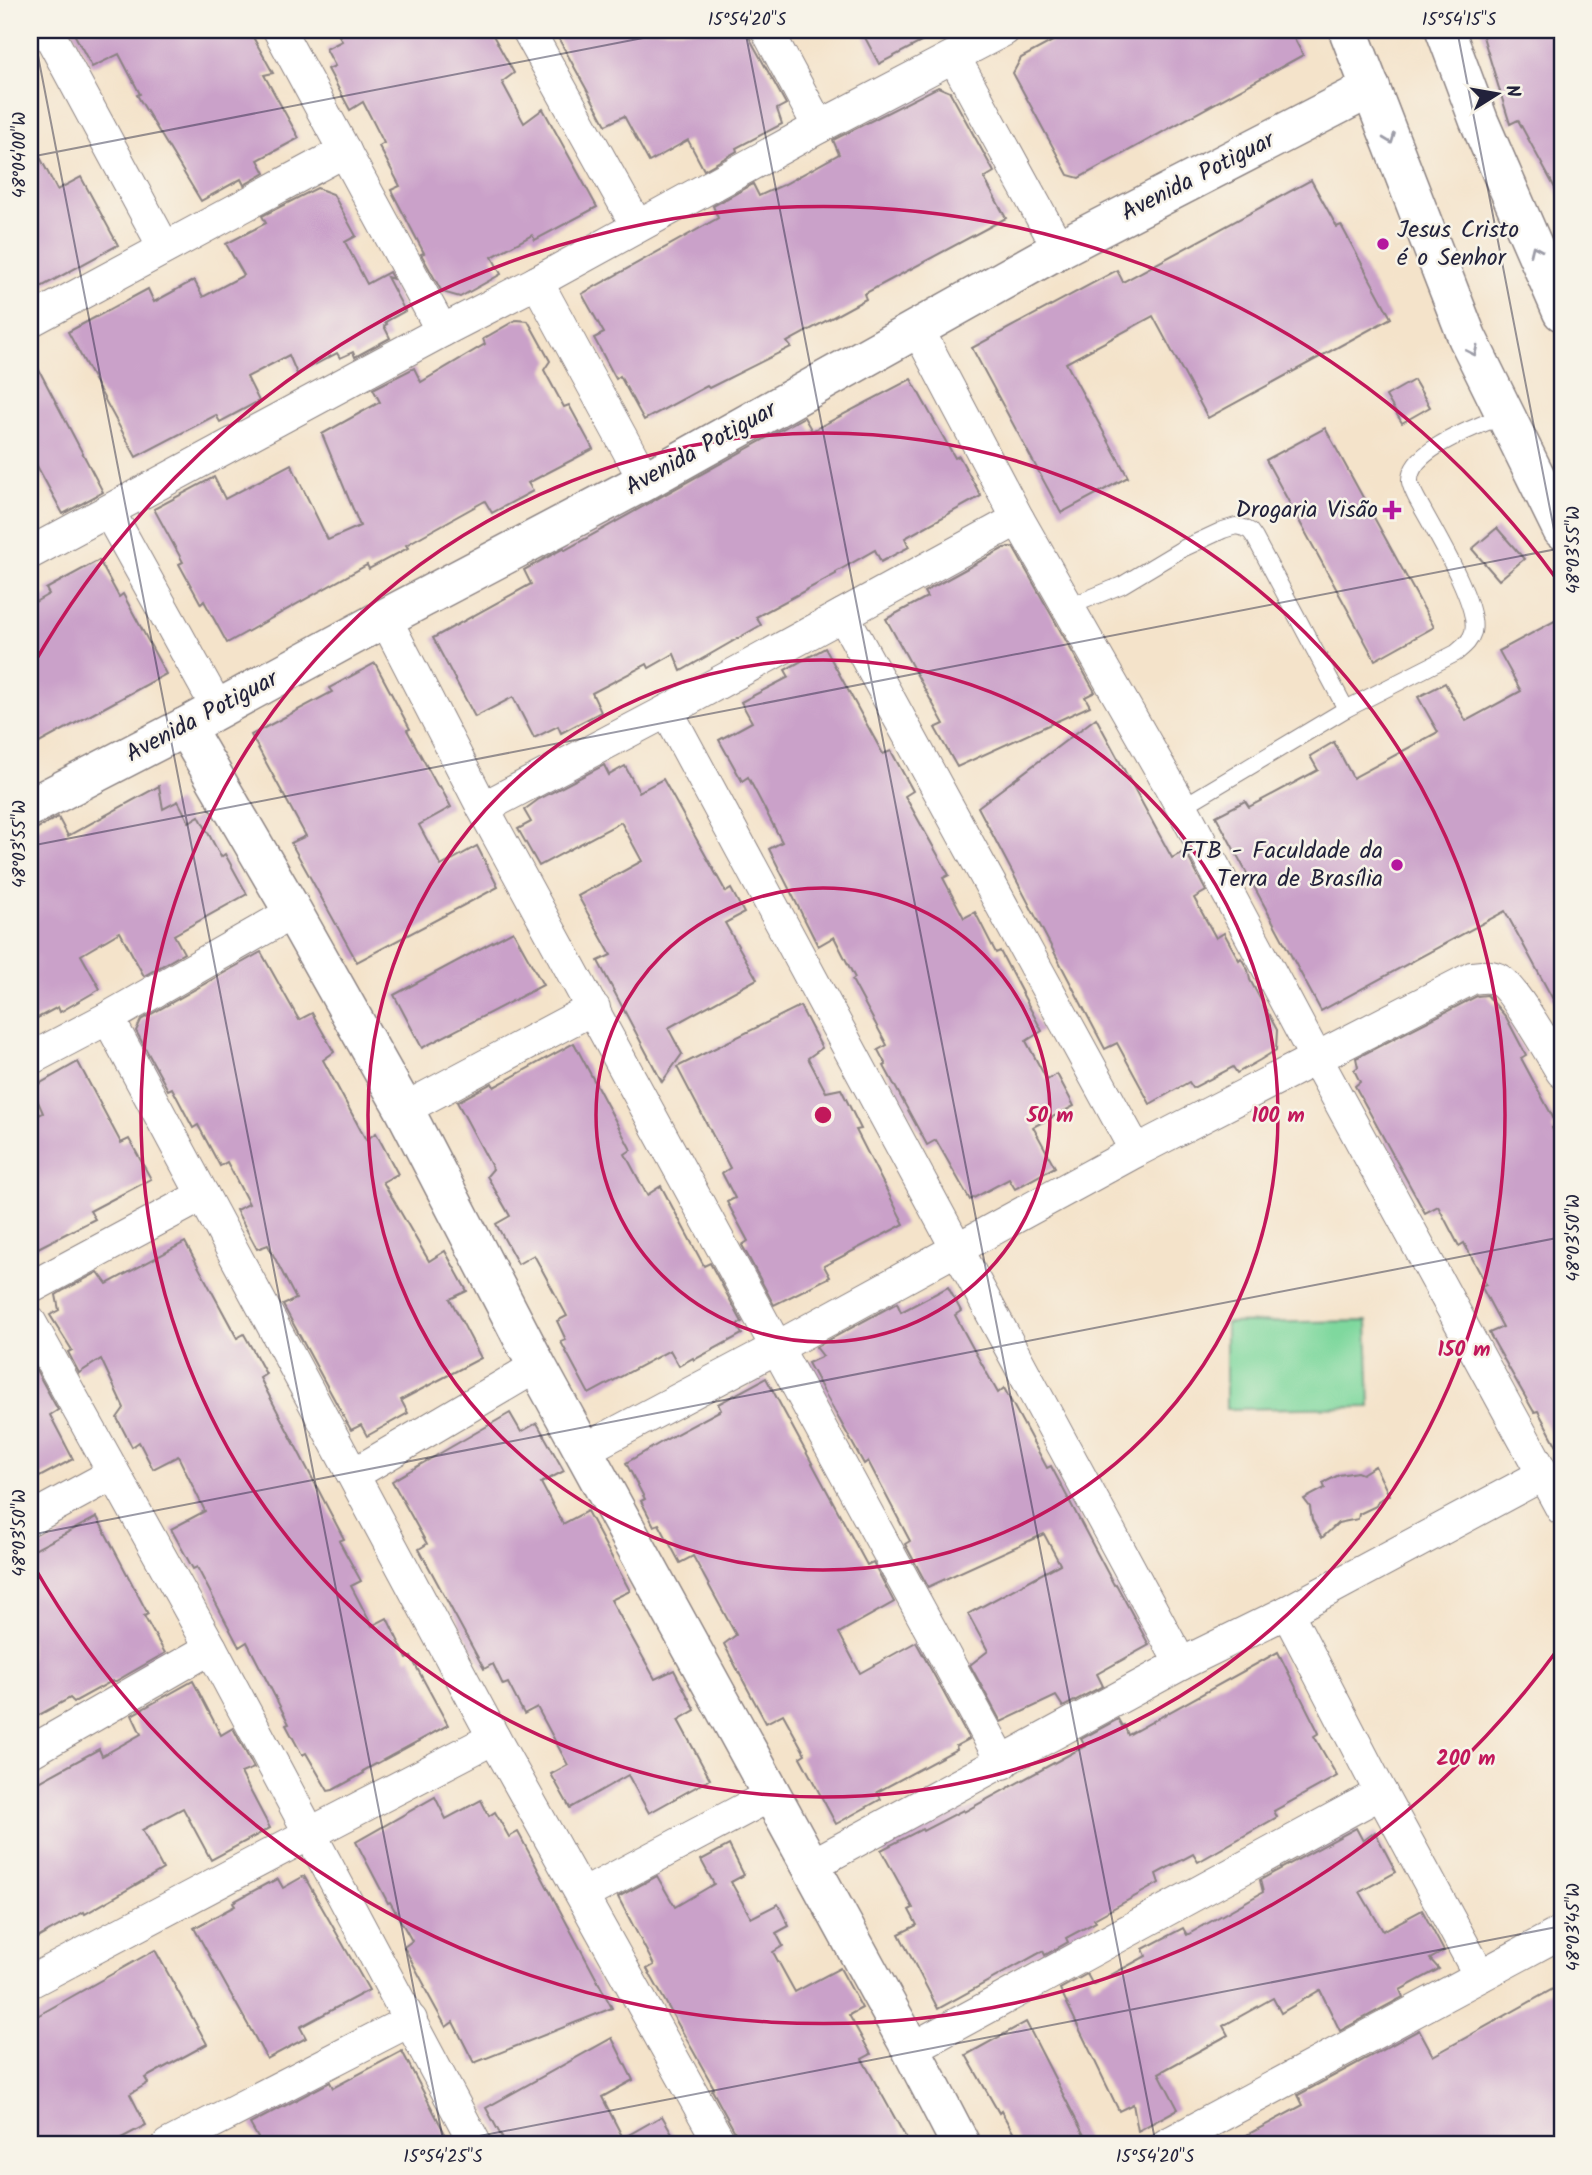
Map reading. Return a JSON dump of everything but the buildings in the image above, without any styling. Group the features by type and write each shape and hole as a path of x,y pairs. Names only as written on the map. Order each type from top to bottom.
{"street":[{"path":"47,30 164,247"},
{"path":"279,30 442,331"},
{"path":"528,30 637,226"},
{"path":"767,30 819,127"},
{"path":"30,553 1004,30"},
{"path":"1348,30 1467,337 1504,415 1552,495 1562,530"},
{"path":"1445,30 1479,121 1562,312"},
{"path":"954,57 1059,249"},
{"name":"Avenida Potiguar","path":"30,807 645,481 1059,249 1371,88"},
{"path":"30,321 345,151"},
{"path":"537,282 645,481"},
{"path":"917,328 1018,519 1182,807 1562,1509"},
{"path":"109,512 218,709"},
{"path":"483,808 667,711 1018,519"},
{"path":"843,615 1136,1151"},
{"path":"385,618 483,808 1003,1763"},
{"path":"667,711 1181,1664"},
{"path":"185,727 404,1109 537,1366 961,2145"},
{"path":"30,1059 108,1018 293,912"},
{"path":"584,1450 1136,1151 1472,978 1487,976 1500,981 1514,996 1562,1070"},
{"path":"404,1109 594,1008"},
{"path":"108,1018 494,1738 721,2145"},
{"path":"30,1288 203,1195"},
{"path":"30,1322 211,1648 476,2145"},
{"path":"354,1474 537,1366"},
{"path":"30,1519 113,1474"},
{"path":"810,1866 1181,1664 1287,1612 1544,1474"},
{"path":"1287,1612 1480,1976"},
{"path":"30,1752 211,1648"},
{"path":"30,1982 494,1738"},
{"path":"911,2049 1381,1793"},
{"path":"583,1895 771,1795"},
{"path":"1166,2145 1203,2136 1480,1976 1562,1932"},
{"path":"168,2145 411,2020"}],"lane":[{"path":"1182,807 1346,709 1456,653 1469,642 1474,629 1469,601 1410,482 1413,469 1422,457 1443,443 1504,415"},
{"path":"1068,607 1122,585 1182,549 1223,530 1236,526 1244,528 1255,538 1346,709"}],"green space":[{"path":"1367,1321 1370,1407 1226,1409 1226,1323"}],"place":[{"name":"Jesus Cristo é o Senhor","path":"1383,244"},
{"name":"Drogaria Visão","path":"1392,510"},
{"name":"FTB - Faculdade da Terra de Brasília","path":"1397,865"}]}
